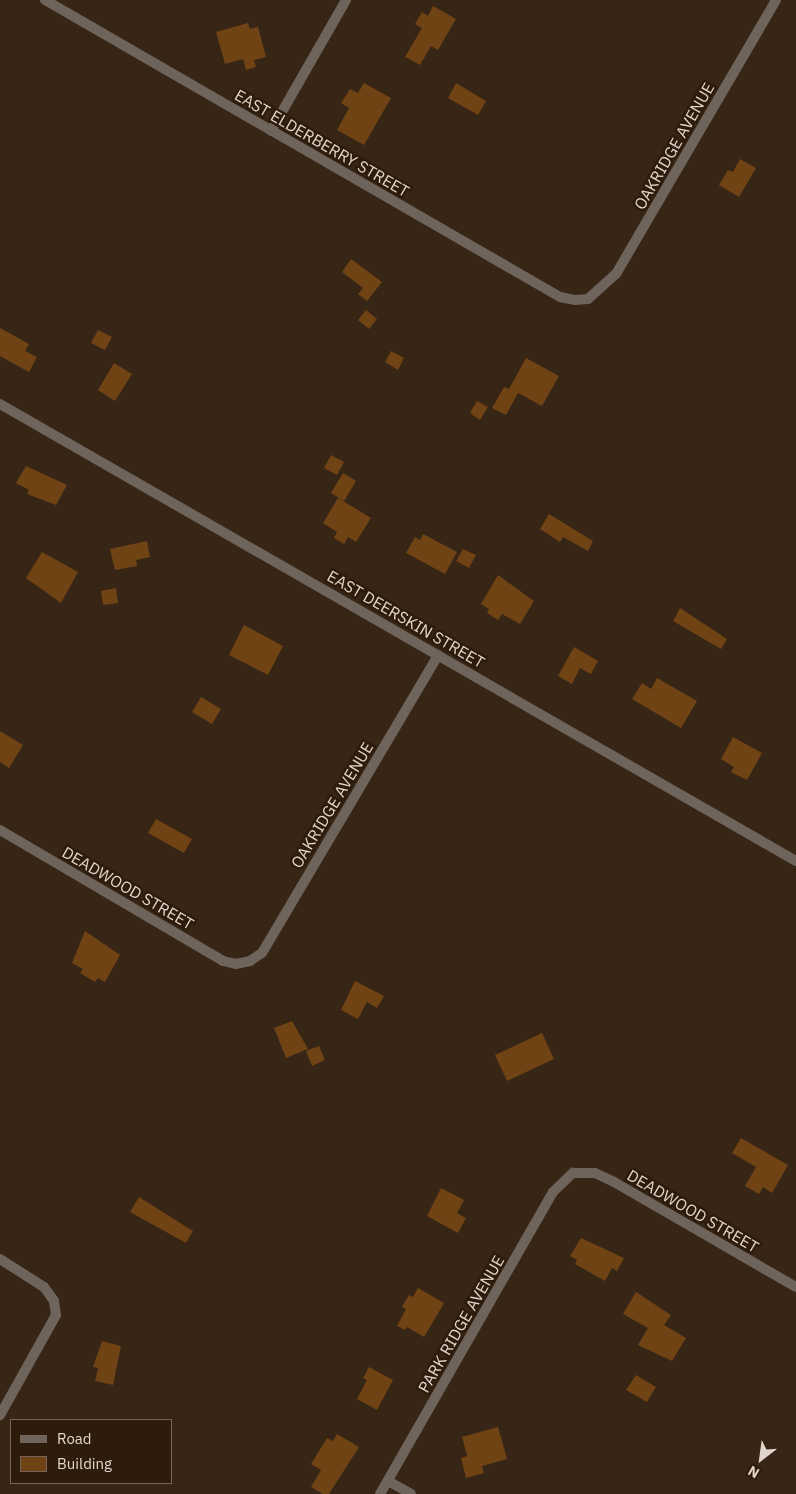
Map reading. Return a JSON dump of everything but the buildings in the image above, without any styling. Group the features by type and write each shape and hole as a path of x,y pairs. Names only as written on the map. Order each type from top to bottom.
{"street":[{"name":"EAST ELDERBERRY STREET","path":"45,0 560,297 575,300 588,299"},
{"path":"270,131 346,0"},
{"name":"OAKRIDGE AVENUE","path":"588,299 616,274 776,0"},
{"name":"EAST DEERSKIN STREET","path":"0,404 796,861"},
{"name":"OAKRIDGE AVENUE","path":"244,963 262,953 438,655"},
{"name":"DEADWOOD STREET","path":"0,830 223,961 244,963"},
{"name":"DEADWOOD STREET","path":"573,1173 595,1173 614,1182 796,1286"},
{"name":"PARK RIDGE AVENUE","path":"380,1494 553,1192 573,1173"},
{"path":"0,1259 44,1287 54,1301 56,1315 48,1334 0,1415"},
{"path":"388,1481 411,1494"}]}
